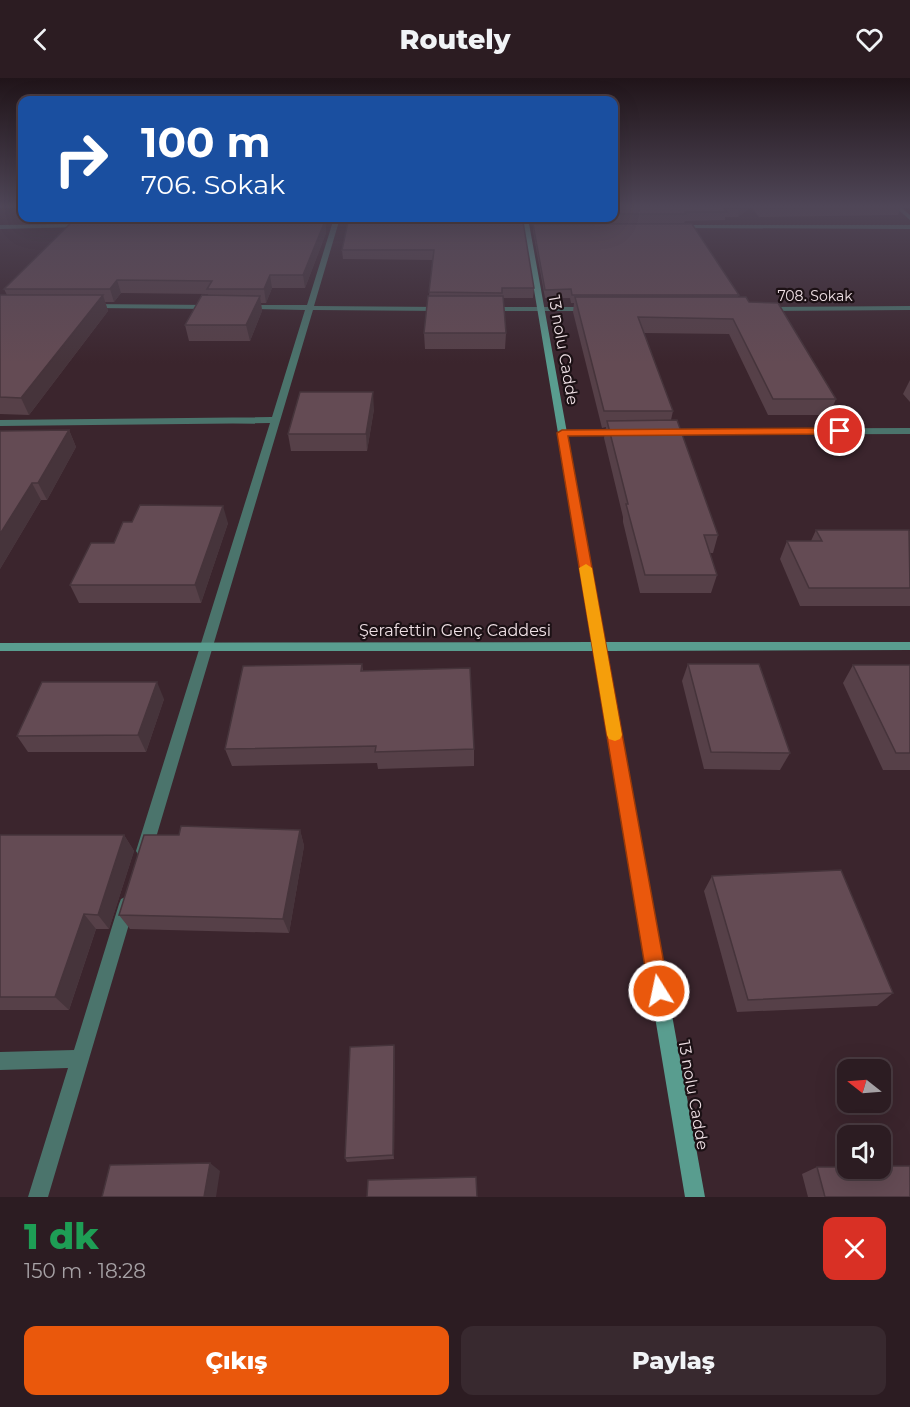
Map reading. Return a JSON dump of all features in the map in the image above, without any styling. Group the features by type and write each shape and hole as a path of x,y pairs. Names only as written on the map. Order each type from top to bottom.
{"street":[{"path":"140,865 324,259"},
{"name":"13 nolu Cadde","path":"532,259 695,1197"},
{"path":"83,306 226,307"},
{"path":"238,307 448,309"},
{"name":"708. Sokak","path":"755,309 910,308"},
{"path":"483,309 600,309"},
{"path":"0,423 275,420"},
{"path":"658,432 910,431"},
{"path":"562,433 634,432"},
{"name":"Şerafettin Genç Caddesi","path":"0,647 910,646"},
{"path":"38,1197 133,888"},
{"path":"0,1061 80,1059"}],"building":[{"path":"34,259 309,259 303,275 270,275 264,289 207,289 212,281 117,280 110,289 4,289"},
{"path":"433,259 529,259 534,288 502,288 502,293 429,292"},
{"path":"539,259 715,259 739,295 572,295 571,289 545,290"},
{"path":"0,295 103,295 21,398 0,397"},
{"path":"202,295 260,296 246,325 185,325"},
{"path":"428,296 503,296 506,333 424,333"},
{"path":"575,297 746,297 749,302 778,303 836,399 773,399 733,319 638,317 673,411 604,411"},
{"path":"300,392 373,392 366,434 288,434"},
{"path":"677,420 718,535 704,535 717,575 645,575 626,504 628,504 607,421"},
{"path":"69,430 38,483 32,483 0,534 0,431"},
{"path":"140,505 223,506 195,585 70,585 91,543 114,543 123,522 132,522"},
{"path":"816,530 909,530 910,588 809,588 787,541 822,541"},
{"path":"362,664 361,671 470,668 474,749 375,752 376,746 225,749 243,666"},
{"path":"688,664 759,664 790,753 711,752"},
{"path":"853,665 910,665 910,753 896,753"},
{"path":"42,682 157,682 138,735 17,736"},
{"path":"181,826 300,830 283,919 119,915 144,835 179,835"},
{"path":"0,835 124,835 98,915 84,914 55,997 0,997"},
{"path":"841,870 893,993 748,1000 712,876"},
{"path":"394,1045 393,1155 345,1158 350,1047"},
{"path":"210,1163 204,1197 102,1197 110,1165"},
{"path":"891,1166 910,1166 910,1197 825,1197 817,1167 837,1167 837,1179 891,1179"},
{"path":"476,1177 477,1197 367,1197 368,1180"}],"slow traffic":[{"path":"586,568 615,735"}],"route":[{"path":"659,991 562,433 840,431"}]}
